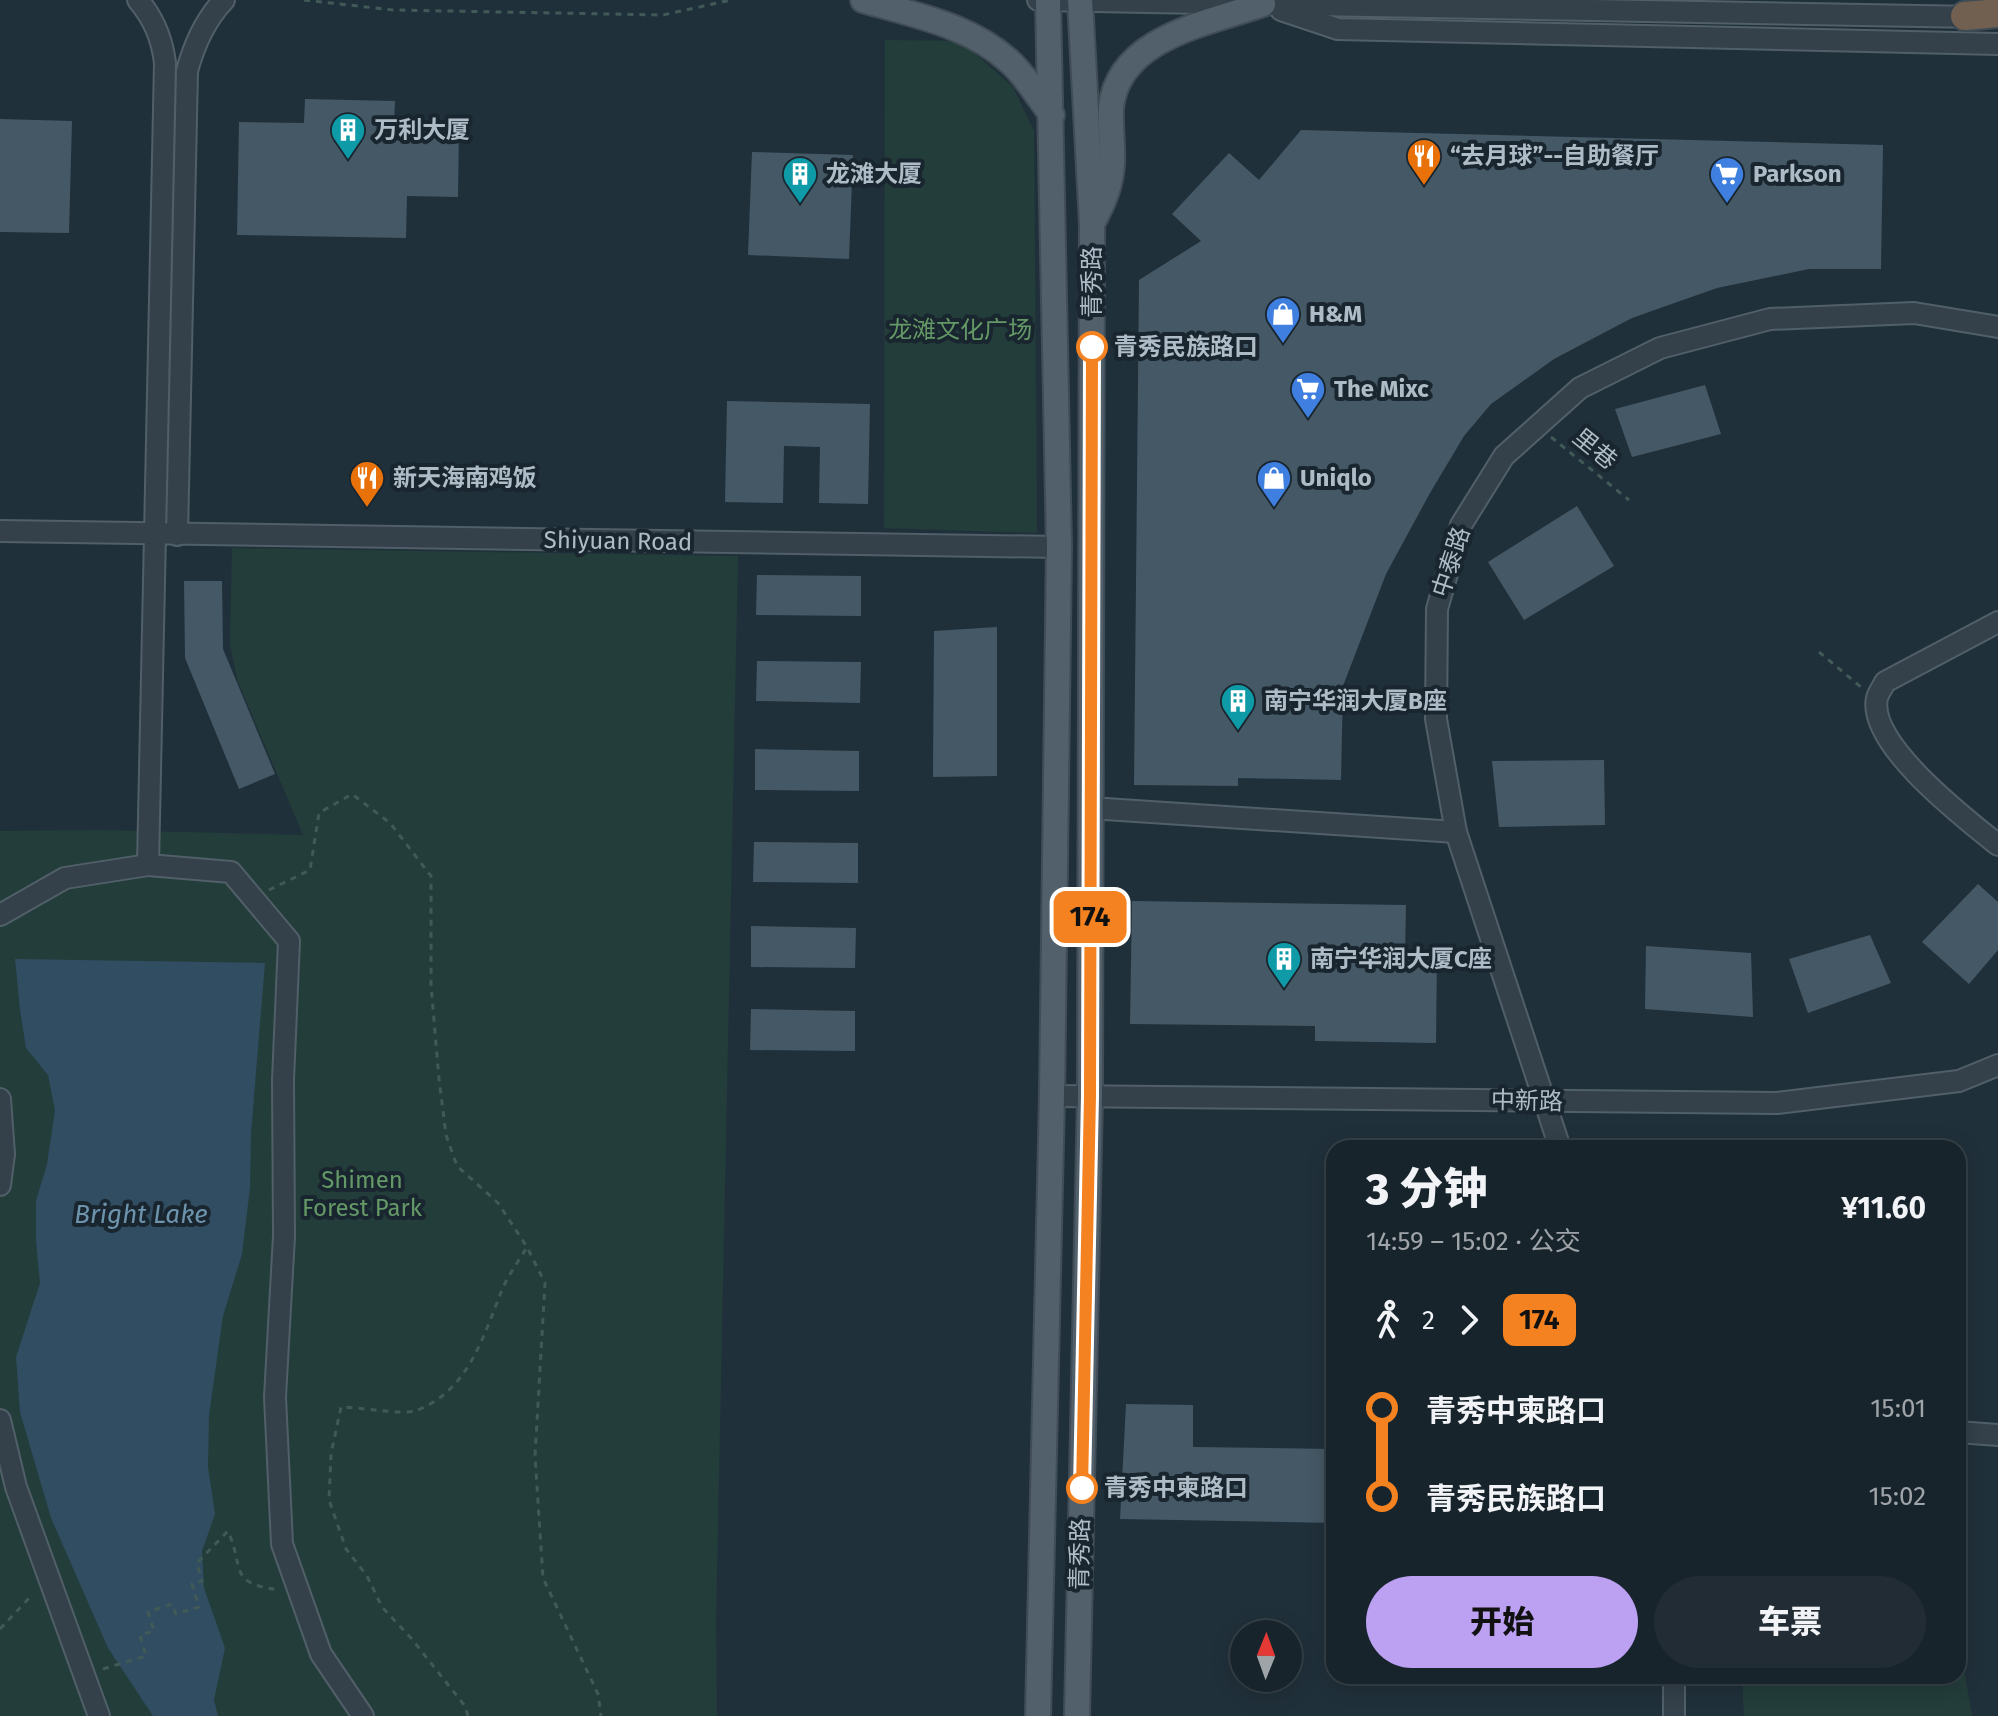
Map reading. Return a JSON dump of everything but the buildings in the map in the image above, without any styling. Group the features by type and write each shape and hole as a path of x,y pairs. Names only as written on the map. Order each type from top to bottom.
{"highway":[{"path":"1965,16 1998,16"}],"main road":[{"path":"863,0 938,21 982,41 1013,64 1052,115"},
{"name":"青秀路","path":"1038,1716 1052,1096 1059,547 1048,0"},
{"name":"青秀路","path":"1077,1716 1090,1096 1092,224 1080,0"},
{"path":"1092,224 1108,192 1112,166 1111,108 1116,86 1130,64 1162,40 1263,4"}],"street":[{"path":"138,0 157,28 165,63 148,865"},
{"path":"177,535 187,71 201,33 214,10 224,0"},
{"path":"1038,0 1965,16"},
{"path":"1263,4 1338,29 1998,44"},
{"name":"中泰路","path":"1557,1140 1456,832 1436,719 1437,609 1461,525 1504,456 1580,388 1660,348 1770,319 1914,313 1998,327"},
{"name":"Shiyuan Road","path":"0,531 1059,547"},
{"path":"1998,622 1885,682 1877,699 1878,716 1898,755 1942,800 1998,845"},
{"path":"1090,808 1456,832"},
{"path":"0,915 65,878 148,865 231,872 289,941 283,1080 284,1236 275,1397 282,1544 321,1654 363,1716"},
{"name":"中新路","path":"1052,1096 1777,1103 1959,1081 1998,1065"},
{"path":"0,1099 4,1154 0,1185"},
{"path":"0,1420 16,1487 99,1716"},
{"path":"1966,1433 1998,1435"},
{"path":"1674,1684 1674,1716"}],"path":[{"path":"304,0 393,10 663,15 731,0"},
{"name":"里巷","path":"1538,426 1629,500"},
{"path":"1819,652 1877,699"},
{"path":"252,898 310,870 319,813 352,794 390,823 431,876 431,985 446,1135 457,1166 498,1203 527,1247 545,1283 535,1456 543,1578 598,1694 601,1716"},
{"path":"468,1716 465,1706 382,1607 367,1576 346,1549 329,1500 331,1454 341,1407 412,1412 449,1392 468,1368 488,1329 503,1287 527,1247"},
{"path":"115,1665 146,1656 140,1635 154,1631 148,1612 172,1604 176,1614 199,1607 192,1584 202,1581 197,1563 228,1531 239,1574 254,1587 299,1592"},
{"path":"0,1629 49,1577"}],"green space":[{"name":"龙滩文化广场","path":"885,40 961,41 1013,87 1034,131 1037,533 884,528"},
{"name":"Shimen Forest Park","path":"232,548 738,556 716,1623 717,1716 0,1716 0,831 303,835 238,682 230,646"},
{"path":"1966,1680 1972,1716 1744,1716 1742,1684 1966,1684"}],"water":[{"name":"Bright Lake","path":"15,959 265,963 251,1133 250,1188 242,1254 223,1316 209,1415 208,1467 215,1514 202,1551 204,1588 225,1648 214,1700 218,1716 153,1716 108,1648 51,1518 20,1412 16,1357 40,1283 36,1201 47,1164 55,1110 48,1075 26,1048"}],"bus line":[{"name":"174","path":"1082,1488 1090,1096 1092,347"}],"place":[{"name":"万利大厦","path":"348,161"},
{"name":"“去月球”--自助餐厅","path":"1424,187"},
{"name":"龙滩大厦","path":"800,205"},
{"name":"Parkson","path":"1727,205"},
{"name":"H&M","path":"1283,345"},
{"name":"青秀民族路口","path":"1092,347"},
{"name":"The Mixc","path":"1308,420"},
{"name":"新天海南鸡饭","path":"367,509"},
{"name":"Uniqlo","path":"1274,509"},
{"name":"南宁华润大厦B座","path":"1238,732"},
{"name":"南宁华润大厦C座","path":"1284,990"},
{"name":"青秀中柬路口","path":"1082,1488"}]}
